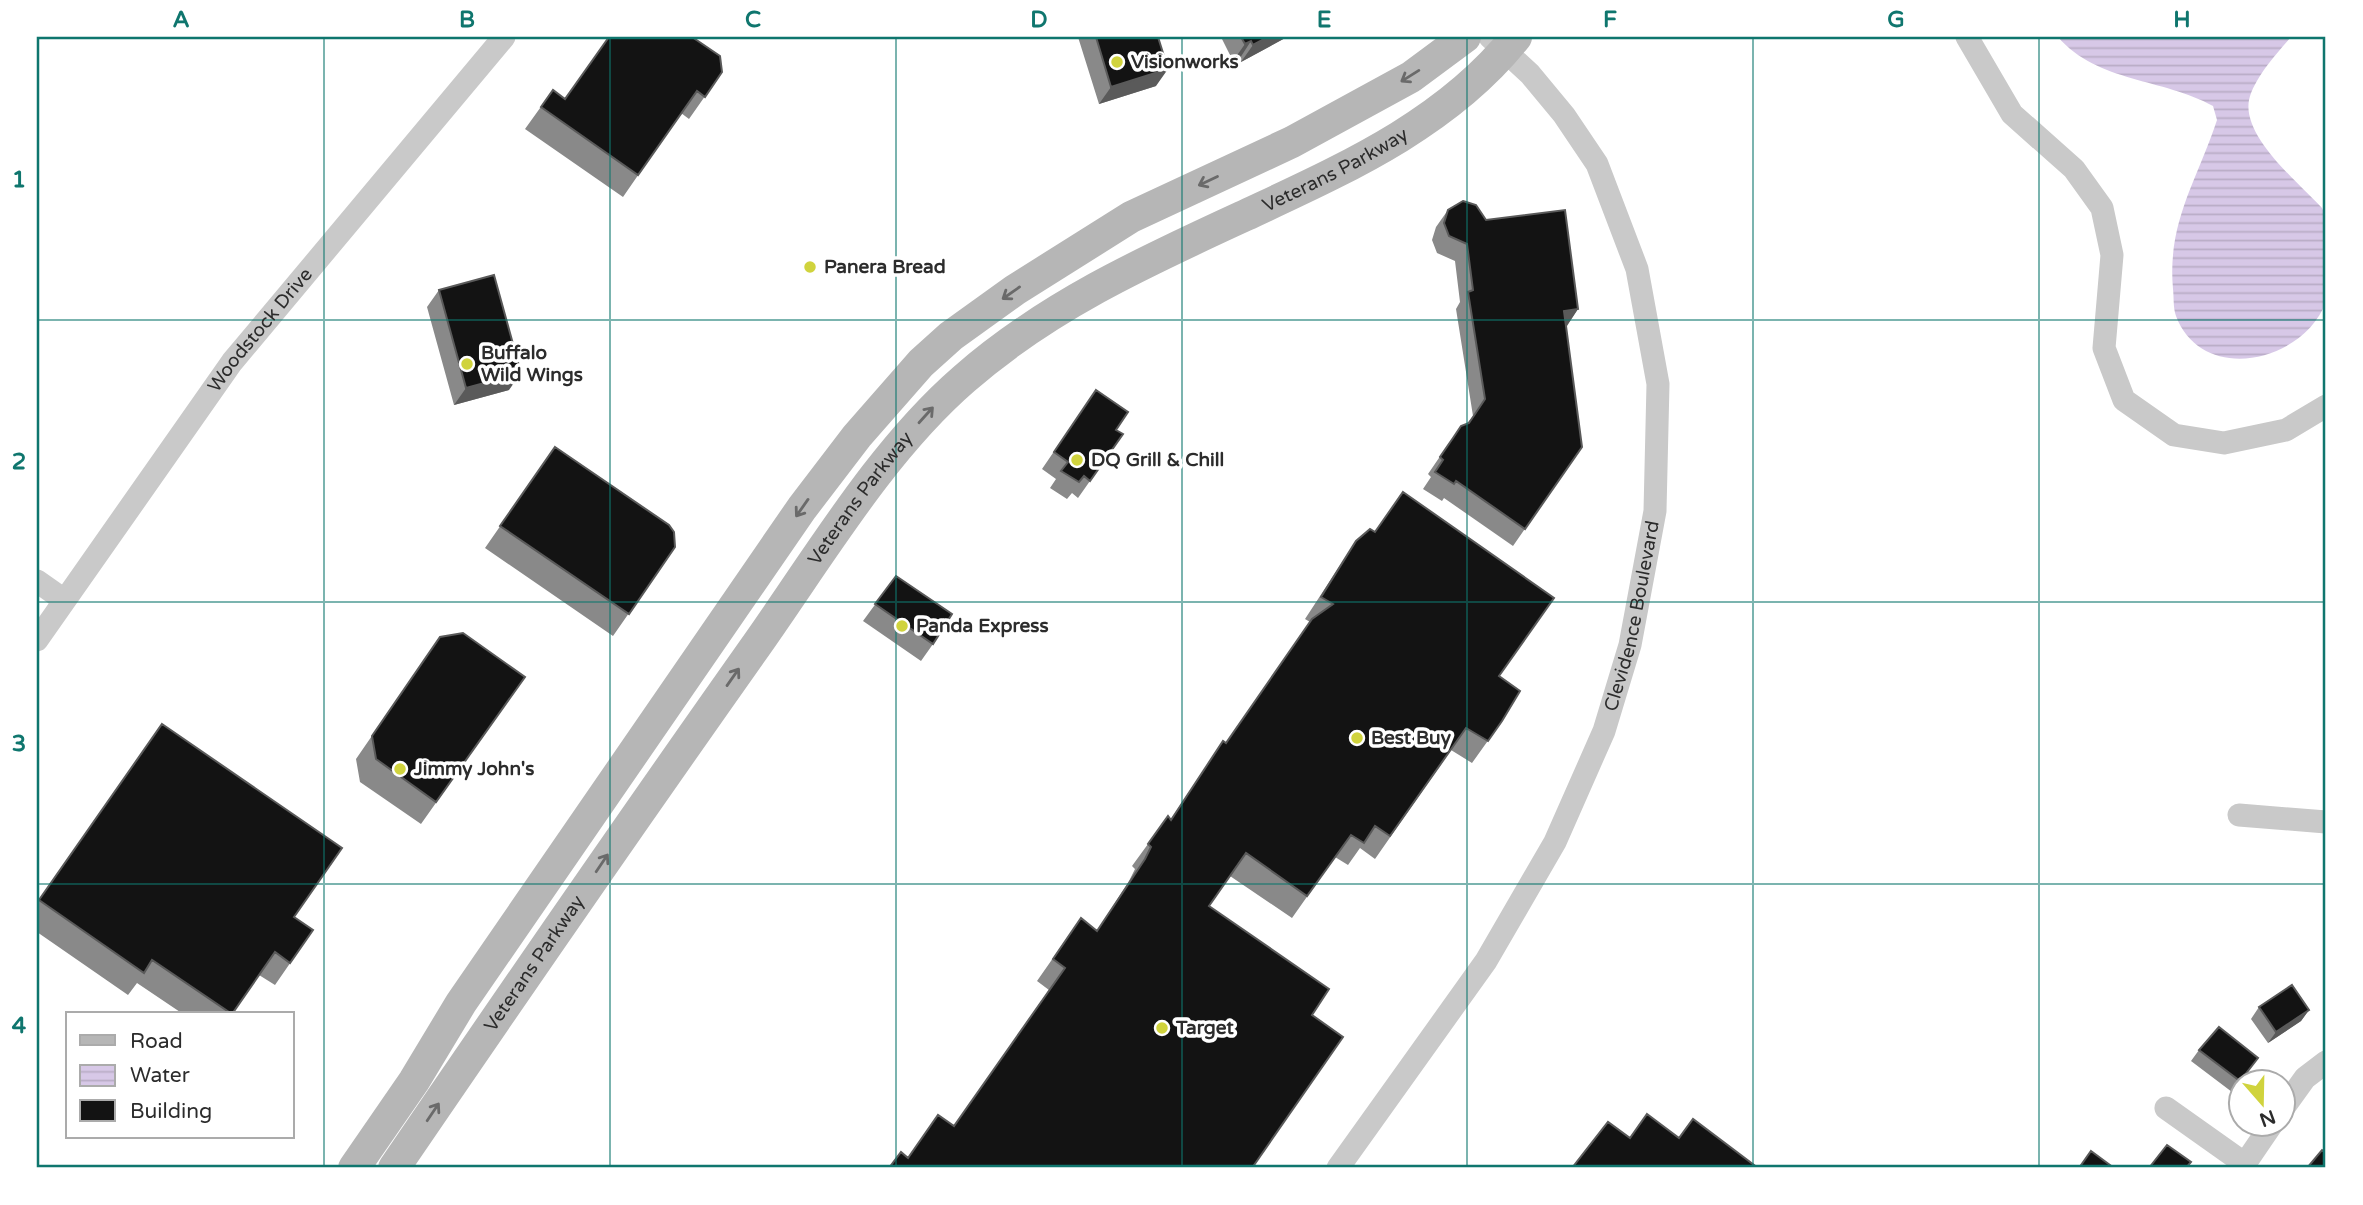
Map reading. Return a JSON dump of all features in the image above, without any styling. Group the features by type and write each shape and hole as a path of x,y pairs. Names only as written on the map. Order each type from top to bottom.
{"main road":[{"name":"Veterans Parkway","path":"354,1168 623,765 830,469 893,392 951,337 1015,290 1130,217 1292,142 1411,76 1465,37"},
{"name":"Veterans Parkway","path":"394,1168 620,837 863,494 933,407 999,350 1060,307 1164,253 1355,164 1457,100 1504,41"},
{"path":"830,469 863,494"}],"street":[{"name":"Woodstock Drive","path":"37,640 232,362 504,37"},
{"path":"1967,37 2012,114 2074,169 2102,208 2112,255 2104,348 2124,400 2174,435 2224,443 2287,430 2326,405"},
{"name":"Clevidence Boulevard","path":"1338,1168 1486,961 1555,842 1604,731 1623,670 1655,511 1658,384 1637,269 1597,164 1564,115 1504,41"},
{"path":"37,581 64,600"},
{"path":"2239,815 2326,822"},
{"path":"2296,1091 2305,1078 2326,1062"},
{"path":"2166,1108 2244,1166 2263,1138"}],"water":[{"path":"2058,37 2291,37 2256,83 2249,100 2249,114 2254,129 2274,159 2322,208 2326,217 2326,302 2314,323 2297,340 2252,358 2229,358 2207,352 2189,338 2174,310 2172,265 2185,202 2217,120 2213,106 2173,90 2111,72 2074,52"}],"building":[{"path":"609,37 692,37 720,56 722,72 705,97 697,91 638,175 541,107 553,90 565,99"},
{"path":"1096,37 1158,37 1168,69 1111,87"},
{"path":"1241,37 1268,37 1253,45 1251,41 1245,44"},
{"path":"1463,201 1476,205 1486,220 1565,210 1578,309 1564,311 1582,447 1525,529 1456,481 1454,484 1435,472 1443,460 1440,457 1461,426 1469,423 1485,399 1468,292 1473,290 1467,244 1449,236 1444,223 1448,210"},
{"path":"494,275 521,373 466,388 439,290"},
{"name":"DQ Grill & Chill","path":"1096,390 1128,412 1116,430 1123,434 1090,481 1084,476 1079,482 1061,471 1068,462 1054,452"},
{"path":"555,447 669,525 674,532 675,547 629,614 500,526"},
{"path":"1403,492 1554,598 1499,676 1520,691 1502,721 1488,741 1466,728 1390,836 1375,826 1364,843 1351,835 1307,896 1246,853 1209,906 1329,989 1312,1015 1343,1037 1252,1168 889,1168 901,1152 908,1158 938,1115 954,1126 1065,968 1053,959 1081,918 1097,931 1145,859 1151,847 1148,844 1168,816 1171,820 1223,741 1226,743 1312,619 1333,604 1321,597 1356,541 1370,529 1375,532"},
{"path":"896,576 952,614 933,644 875,604"},
{"path":"463,633 525,677 436,802 376,759 372,736 440,637"},
{"path":"162,724 342,848 294,917 313,930 290,963 275,952 233,1012 229,1012 152,960 144,973 39,900"},
{"path":"2292,985 2309,1010 2276,1032 2259,1007"},
{"path":"2219,1027 2258,1058 2250,1068 2226,1068 2226,1070 2199,1050"},
{"path":"1647,1114 1679,1138 1693,1119 1758,1168 1572,1168 1608,1122 1630,1138"},
{"path":"2167,1145 2191,1162 2186,1168 2149,1168"},
{"path":"2322,1150 2326,1153 2326,1168 2307,1168"},
{"path":"2091,1151 2114,1168 2079,1168"}],"place":[{"name":"Visionworks","path":"1117,62"},
{"name":"Panera Bread","path":"810,267"},
{"name":"Buffalo Wild Wings","path":"467,364"},
{"name":"DQ Grill & Chill","path":"1077,460"},
{"name":"Panda Express","path":"902,626"},
{"name":"Best Buy","path":"1357,738"},
{"name":"Jimmy John's","path":"400,769"},
{"name":"Target","path":"1162,1028"}]}
